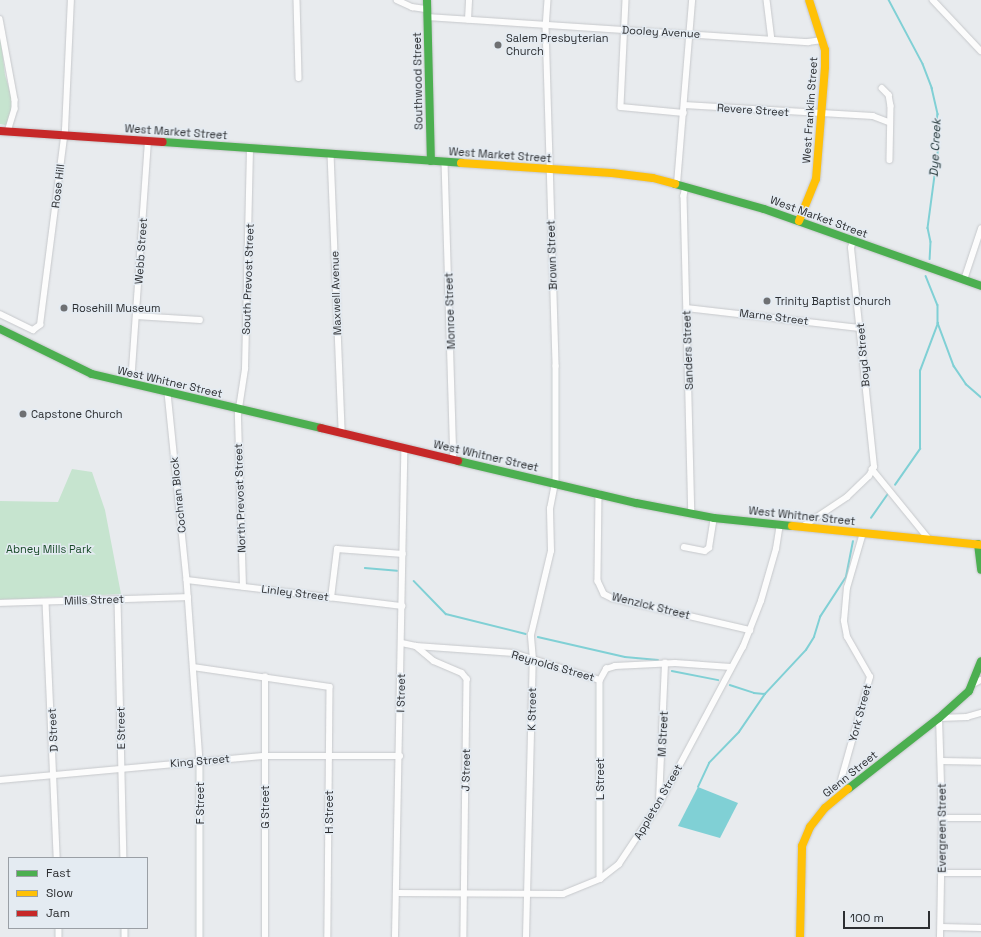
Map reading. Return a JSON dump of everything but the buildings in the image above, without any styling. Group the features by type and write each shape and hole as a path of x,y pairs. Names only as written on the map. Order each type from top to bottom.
{"street":[{"name":"Rose Hill","path":"0,314 33,330 40,325 64,136 71,0"},
{"path":"297,0 299,78"},
{"name":"Dooley Avenue","path":"398,0 427,13 468,20 772,39 822,40"},
{"name":"Southwood Street","path":"427,0 431,161"},
{"path":"468,20 469,0"},
{"name":"Brown Street","path":"548,0 546,26 549,169 556,366 555,483"},
{"path":"626,0 621,106 684,113"},
{"path":"677,184 684,113 692,0"},
{"path":"767,0 772,39"},
{"name":"West Franklin Street","path":"798,221 816,179 826,67 822,40 809,0"},
{"path":"933,0 981,50"},
{"path":"0,18 15,100 15,109 4,132"},
{"path":"882,88 889,95 890,160"},
{"name":"Revere Street","path":"684,105 873,116 889,122"},
{"name":"West Market Street","path":"4,132 635,175 677,184 798,221 981,286"},
{"name":"Webb Street","path":"131,384 148,142"},
{"name":"South Prevost Street","path":"239,409 246,362 250,148"},
{"name":"Maxwell Avenue","path":"331,154 342,432"},
{"name":"Monroe Street","path":"445,162 454,460"},
{"name":"Sanders Street","path":"686,187 684,196 692,514"},
{"path":"964,280 981,229"},
{"name":"Boyd Street","path":"853,241 851,248 861,328 872,469"},
{"name":"Marne Street","path":"687,308 861,328"},
{"path":"136,316 200,320"},
{"name":"West Whitner Street","path":"0,329 75,367 131,384 692,514 802,528 980,544"},
{"name":"Cochran Block","path":"168,393 188,597"},
{"name":"North Prevost Street","path":"239,409 243,587"},
{"name":"I Street","path":"395,937 400,756 404,448"},
{"path":"802,528 847,497 869,476 872,469 929,539"},
{"name":"K Street","path":"526,937 533,660 531,635 551,551 550,509 555,483"},
{"name":"Wenzick Street","path":"599,493 598,582 604,594 612,598 750,630"},
{"path":"684,547 704,551 709,548 714,518"},
{"name":"Appleton Street","path":"396,893 563,894 600,879 619,864 659,804 750,630 776,549 780,525"},
{"name":"York Street","path":"841,780 870,677 847,637 844,621 848,588 863,533"},
{"path":"980,544 981,570"},
{"path":"331,598 337,549 403,554"},
{"name":"Linley Street","path":"187,580 402,606"},
{"name":"Mills Street","path":"0,603 188,597"},
{"name":"F Street","path":"188,597 200,761 200,937"},
{"name":"E Street","path":"118,599 124,857"},
{"name":"D Street","path":"46,602 55,774 57,857"},
{"name":"J Street","path":"402,643 416,646 434,661 462,673 467,679 464,937"},
{"name":"Reynolds Street","path":"416,646 514,653 600,680 606,668 615,666 665,663 731,667"},
{"name":"Glenn Street","path":"800,937 800,867 802,846 810,827 825,808 939,718 977,682 981,662"},
{"name":"M Street","path":"659,804 665,663"},
{"path":"193,667 265,677"},
{"name":"H Street","path":"265,677 330,687 328,937"},
{"name":"G Street","path":"265,677 265,937"},
{"name":"L Street","path":"600,680 600,879"},
{"path":"939,718 966,717 981,713"},
{"name":"Evergreen Street","path":"939,718 942,761 942,872 940,937"},
{"name":"King Street","path":"0,780 265,756 400,756"},
{"path":"942,761 981,762"},
{"path":"942,818 981,818"},
{"path":"942,872 981,873"},
{"path":"941,927 981,928"}],"green space":[{"path":"0,32 5,75 13,101 8,124 5,125 0,124"},
{"name":"Abney Mills Park","path":"72,469 92,472 105,510 121,594 0,600 0,501 58,502"}],"water":[{"path":"698,787 738,803 720,838 678,826"}],"waterway":[{"name":"Dye Creek","path":"889,0 923,64 932,88 938,114 936,129 939,146 928,228 931,242 930,259"},
{"name":"Dye Creek","path":"926,276 938,305 938,323 954,366 966,384 981,397"},
{"path":"895,485 920,449 920,371 938,323"},
{"path":"871,518 888,494"},
{"path":"698,787 709,763 739,732 765,694 806,650 814,637 820,617 846,577 853,542"},
{"path":"365,568 397,571"},
{"path":"414,581 446,614 526,634"},
{"path":"538,637 625,657 658,660"},
{"path":"672,671 718,680"},
{"path":"730,685 754,693 765,694"}],"traffic: fast":[{"path":"427,0 431,161"},
{"path":"163,142 461,163"},
{"path":"675,184 764,209 981,286"},
{"path":"0,329 92,374 321,428"},
{"path":"458,461 636,503 714,518 792,526"},
{"path":"978,544 981,570"},
{"path":"848,789 939,718 969,691 981,661"}],"traffic: slow":[{"path":"799,221 816,179 825,67 825,50 809,0"},
{"path":"461,163 612,173 653,178 675,184"},
{"path":"792,526 981,545"},
{"path":"800,937 802,846 810,827 825,808 848,789"}],"traffic: jam":[{"path":"0,131 163,142"},
{"path":"321,428 458,461"}],"place":[{"name":"Salem Presbyterian Church","path":"498,45"},
{"name":"Trinity Baptist Church","path":"767,301"},
{"name":"Rosehill Museum","path":"64,308"},
{"name":"Capstone Church","path":"23,414"}]}
